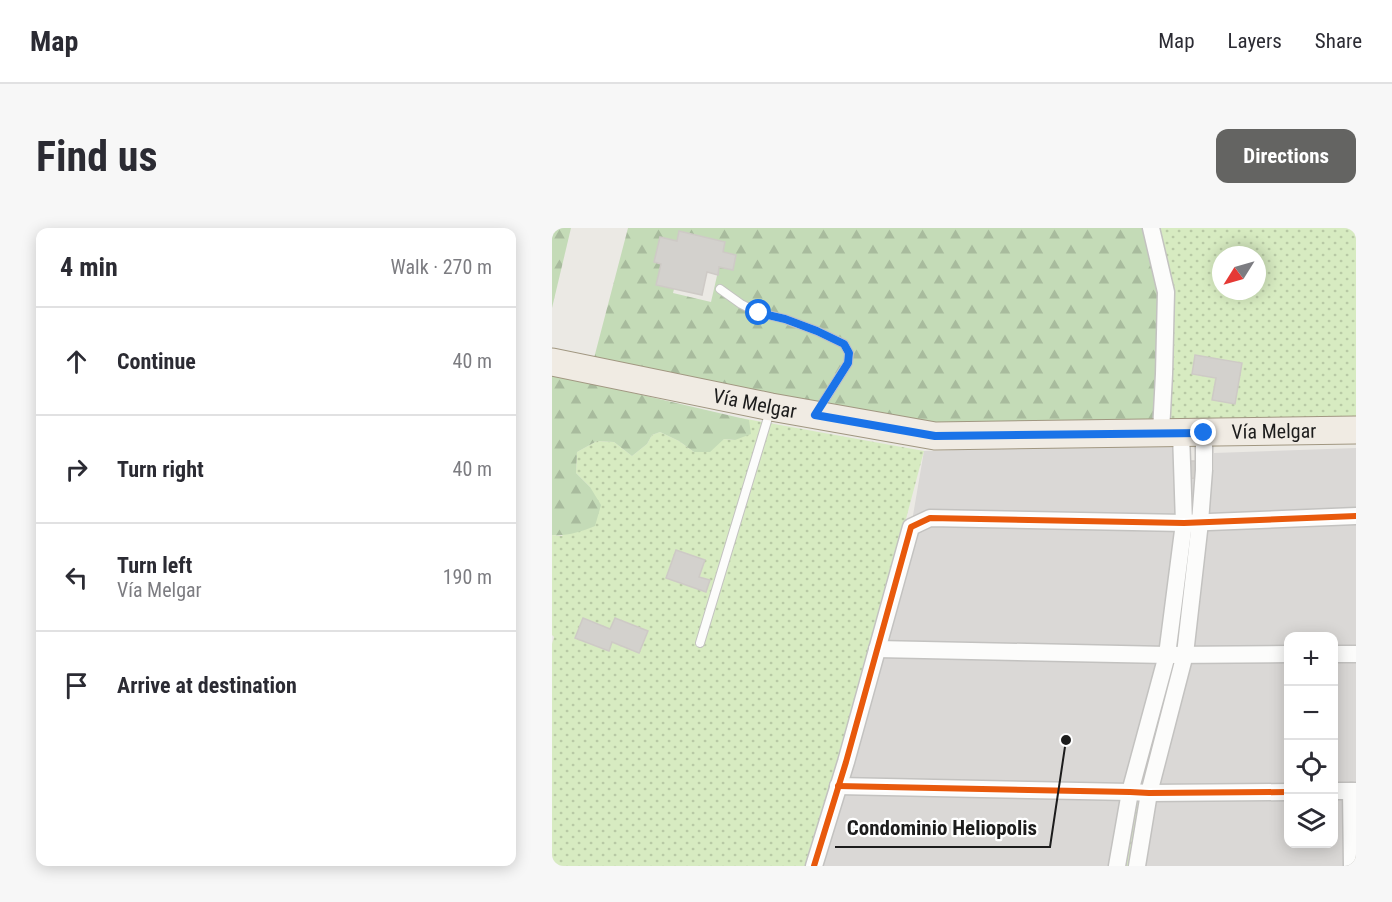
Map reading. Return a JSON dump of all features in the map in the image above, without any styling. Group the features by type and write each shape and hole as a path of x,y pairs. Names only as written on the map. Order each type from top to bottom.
{"main road":[{"name":"Vía Melgar","path":"552,362 771,407 935,436 1356,430"}],"street":[{"path":"1137,866 1149,794 1185,654 1192,522 1182,433 1164,374 1166,292 1151,228"},
{"path":"1117,866 1130,792 1167,655 1204,470 1182,433"},
{"path":"814,866 911,527 930,518 1192,522 1356,516"},
{"path":"877,649 1167,655 1284,654"},
{"path":"1338,654 1356,654"},
{"path":"838,786 1149,794 1284,792"},
{"path":"1352,866 1353,791"}],"lane":[{"path":"720,289 759,313 785,319 844,344 849,353 848,363 815,415"},
{"path":"700,643 771,407"}],"shaded area":[{"path":"1173,443 1174,469 1214,470 1214,453 1356,448 1356,866 807,866 911,527 924,451"}],"green space":[{"path":"552,228 571,228 552,308"},
{"path":"628,228 1145,228 1160,287 1156,420 938,425 593,362","holes":["679,232 724,242 723,252 736,256 733,270 719,267 711,302 673,293 674,289 656,285 661,264 677,241"]},
{"path":"1155,228 1356,228 1356,420 1165,424"},
{"path":"552,374 749,420 751,434 735,440 724,439 710,452 694,452 679,441 660,432 652,435 647,444 632,456 614,442 597,441 577,452 576,473 590,487 601,505 595,526 574,533 552,535"},
{"path":"741,418 924,451 871,651 807,866 552,866 552,644 554,637 552,635 552,535 562,536 590,487 576,473 577,452 597,441 614,442 632,456 647,444 652,435 660,432 679,441 694,452 724,439 735,440"},
{"path":"1130,803 1143,804 1135,866 1123,866"}],"building":[{"path":"679,231 725,242 723,252 736,255 733,270 719,267 718,275 707,272 702,295 656,285 661,264 654,262 660,237 677,241"},
{"path":"1195,355 1242,363 1235,404 1212,400 1216,378 1192,374"},
{"path":"1185,461 1200,461 1202,477 1187,479"},
{"path":"676,550 705,560 699,577 710,580 706,592 666,578"},
{"path":"583,618 610,629 615,618 648,631 639,653 612,642 609,651 575,638"}],"cycle path":[{"path":"814,866 846,762 911,527 930,518 1184,523 1356,516"},
{"path":"838,786 1149,793 1284,792"}],"place":[{"name":"Condominio Heliopolis","path":"1066,740"}],"route":[{"path":"759,313 785,319 817,331 844,344 849,353 848,363 815,415 935,436 1204,433"}]}
